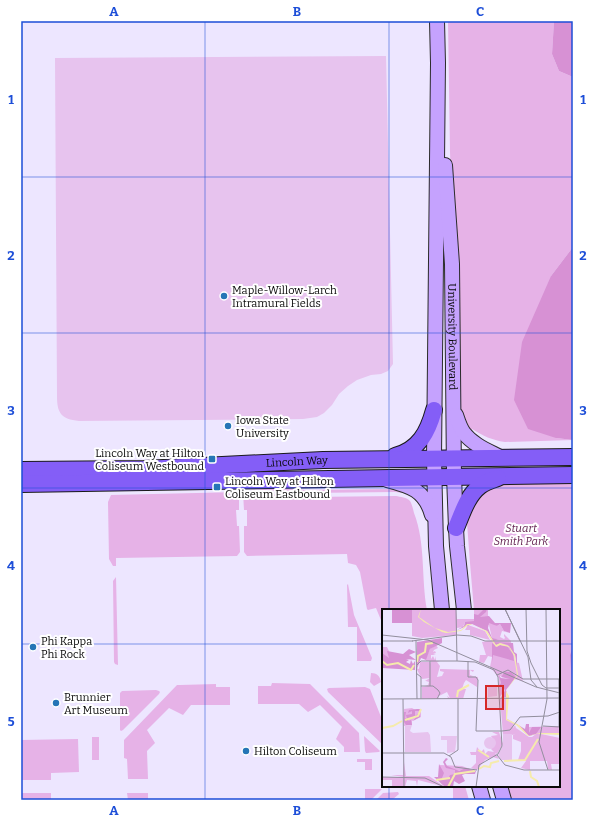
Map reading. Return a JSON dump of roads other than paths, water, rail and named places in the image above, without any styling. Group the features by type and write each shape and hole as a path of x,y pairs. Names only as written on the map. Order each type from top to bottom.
{"main road":[{"name":"University Boulevard","path":"437,21 438,63 434,477 436,546 442,609"},
{"name":"University Boulevard","path":"438,63 452,264 454,476 457,546 464,609"},
{"path":"378,459 399,455 414,448 427,432 434,410"},
{"path":"454,410 463,432 468,438 502,458"},
{"name":"Lincoln Way","path":"21,470 144,468 323,460 573,458"},
{"name":"Lincoln Way","path":"21,484 573,475"},
{"path":"456,528 466,504 474,493 480,487 502,476"},
{"path":"377,478 398,483 412,488 420,493 430,508 435,528"},
{"path":"478,787 483,800"},
{"path":"500,787 504,800"}],"place":[{"name":"Maple-Willow-Larch Intramural Fields","path":"224,296"},
{"name":"Iowa State University","path":"228,426"},
{"name":"Lincoln Way at Hilton Coliseum Westbound","path":"212,459"},
{"name":"Lincoln Way at Hilton Coliseum Eastbound","path":"217,487"},
{"name":"Phi Kappa Phi Rock","path":"33,647"},
{"name":"Brunnier Art Museum","path":"56,703"},
{"name":"Hilton Coliseum","path":"246,751"}],"park label":[{"name":"Stuart Smith Park","path":"521,534"}]}
